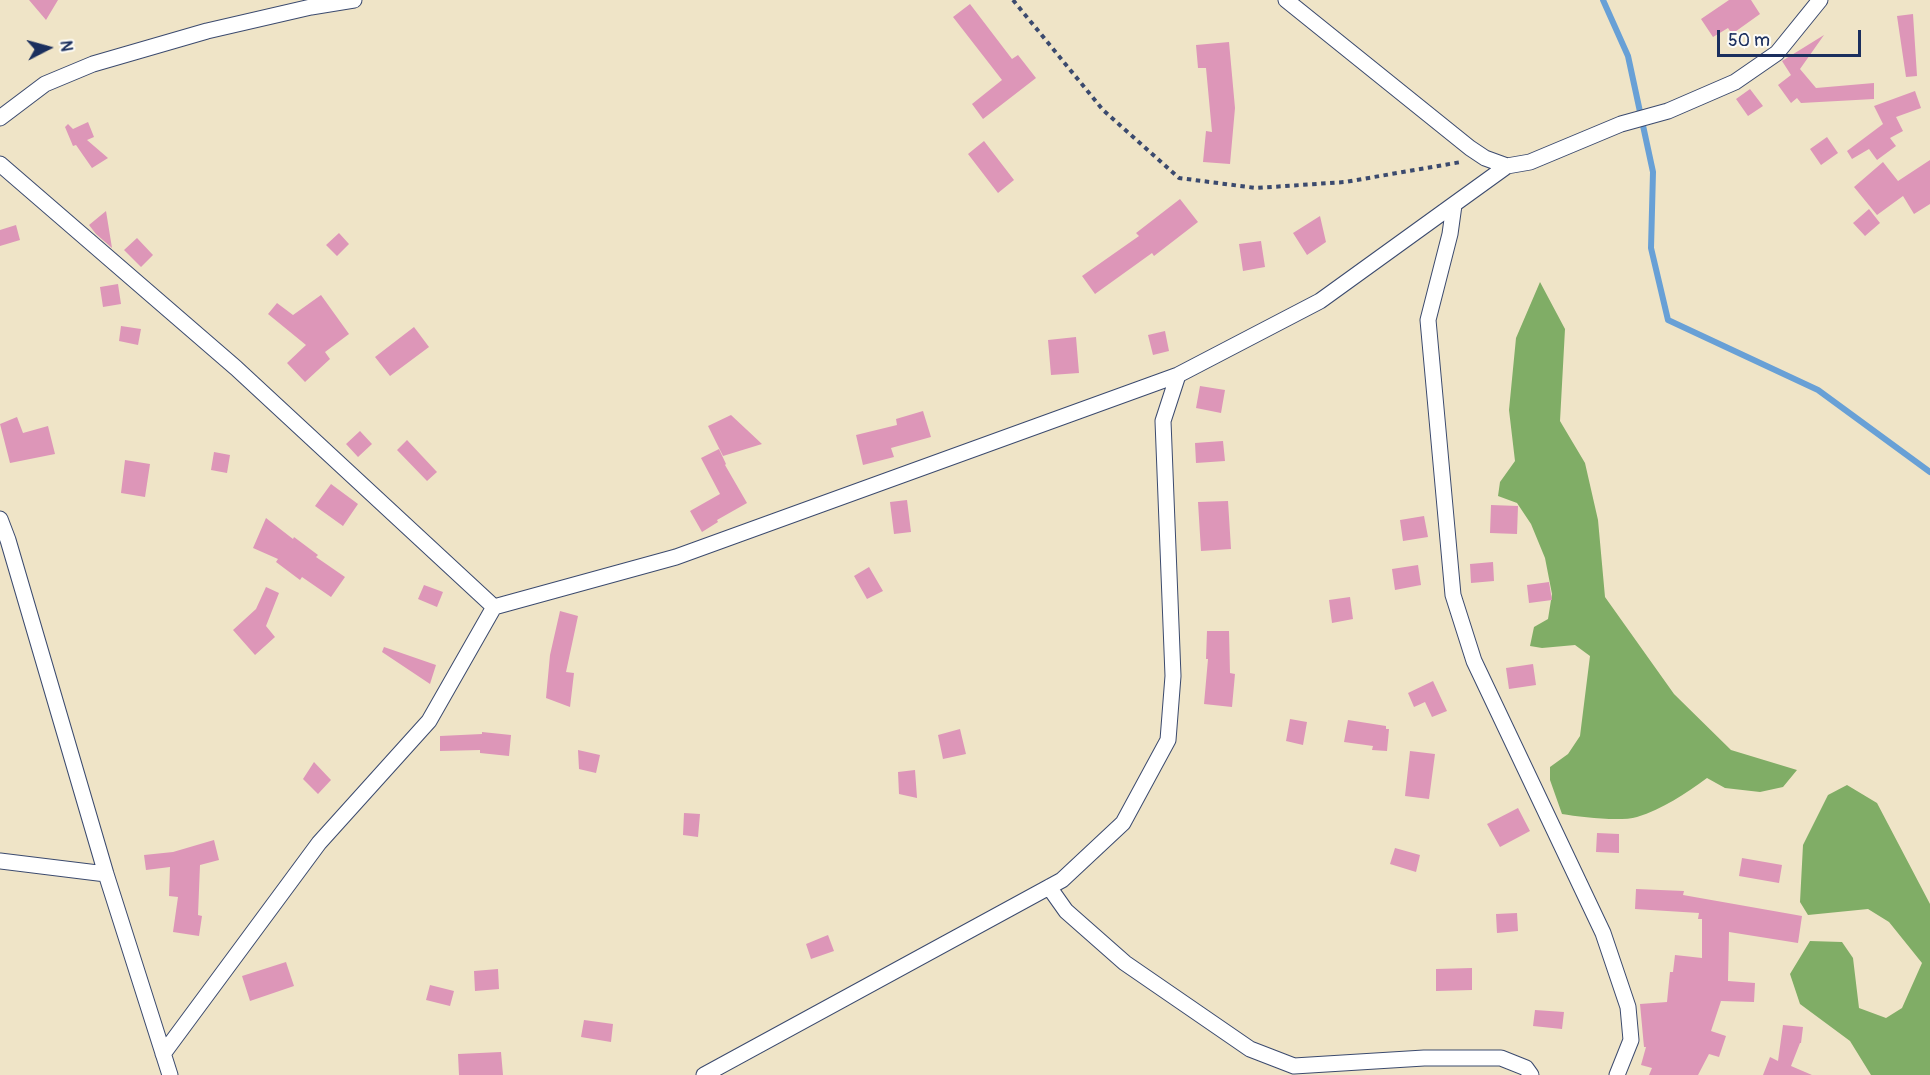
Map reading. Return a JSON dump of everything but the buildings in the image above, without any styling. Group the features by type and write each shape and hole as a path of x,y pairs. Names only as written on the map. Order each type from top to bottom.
{"street":[{"path":"0,118 45,84 93,64 207,31 311,7 354,0"},
{"path":"1286,0 1470,148 1485,158 1507,166"},
{"path":"164,1054 319,843 429,722 494,607 676,557 1178,375 1320,301 1507,166 1530,162 1621,124 1668,111 1735,82 1777,52 1820,0"},
{"path":"0,164 236,368 494,607"},
{"path":"1454,205 1450,234 1428,320 1453,595 1474,661 1603,933 1628,1007 1630,1040 1617,1075"},
{"path":"704,1075 1049,888 1062,880 1123,823 1168,741 1173,676 1163,421 1178,375"},
{"path":"0,519 106,874 170,1075"},
{"path":"0,861 106,874"},
{"path":"1049,888 1066,911 1125,963 1250,1049 1294,1066 1424,1058 1501,1058 1526,1068 1531,1075"}],"path":[{"path":"1013,0 1103,110 1179,178 1256,188 1345,182 1485,158"}],"green space":[{"path":"1540,282 1565,329 1560,421 1585,463 1598,520 1605,597 1674,694 1731,750 1797,770 1783,787 1760,792 1725,788 1707,778 1665,805 1637,817 1611,819 1562,814 1550,780 1550,767 1568,754 1580,736 1590,656 1575,645 1542,648 1530,646 1534,627 1548,619 1552,594 1545,558 1531,524 1517,503 1498,496 1500,482 1515,461 1509,410 1516,338"},
{"path":"1847,785 1877,803 1930,904 1930,1075 1871,1075 1850,1041 1800,1004 1790,974 1810,941 1842,942 1853,958 1859,1008 1886,1018 1902,1008 1922,963 1889,922 1868,909 1808,915 1800,902 1803,845 1828,795"}],"waterway":[{"path":"1603,0 1628,56 1653,172 1651,248 1668,320 1818,390 1930,472"}]}
